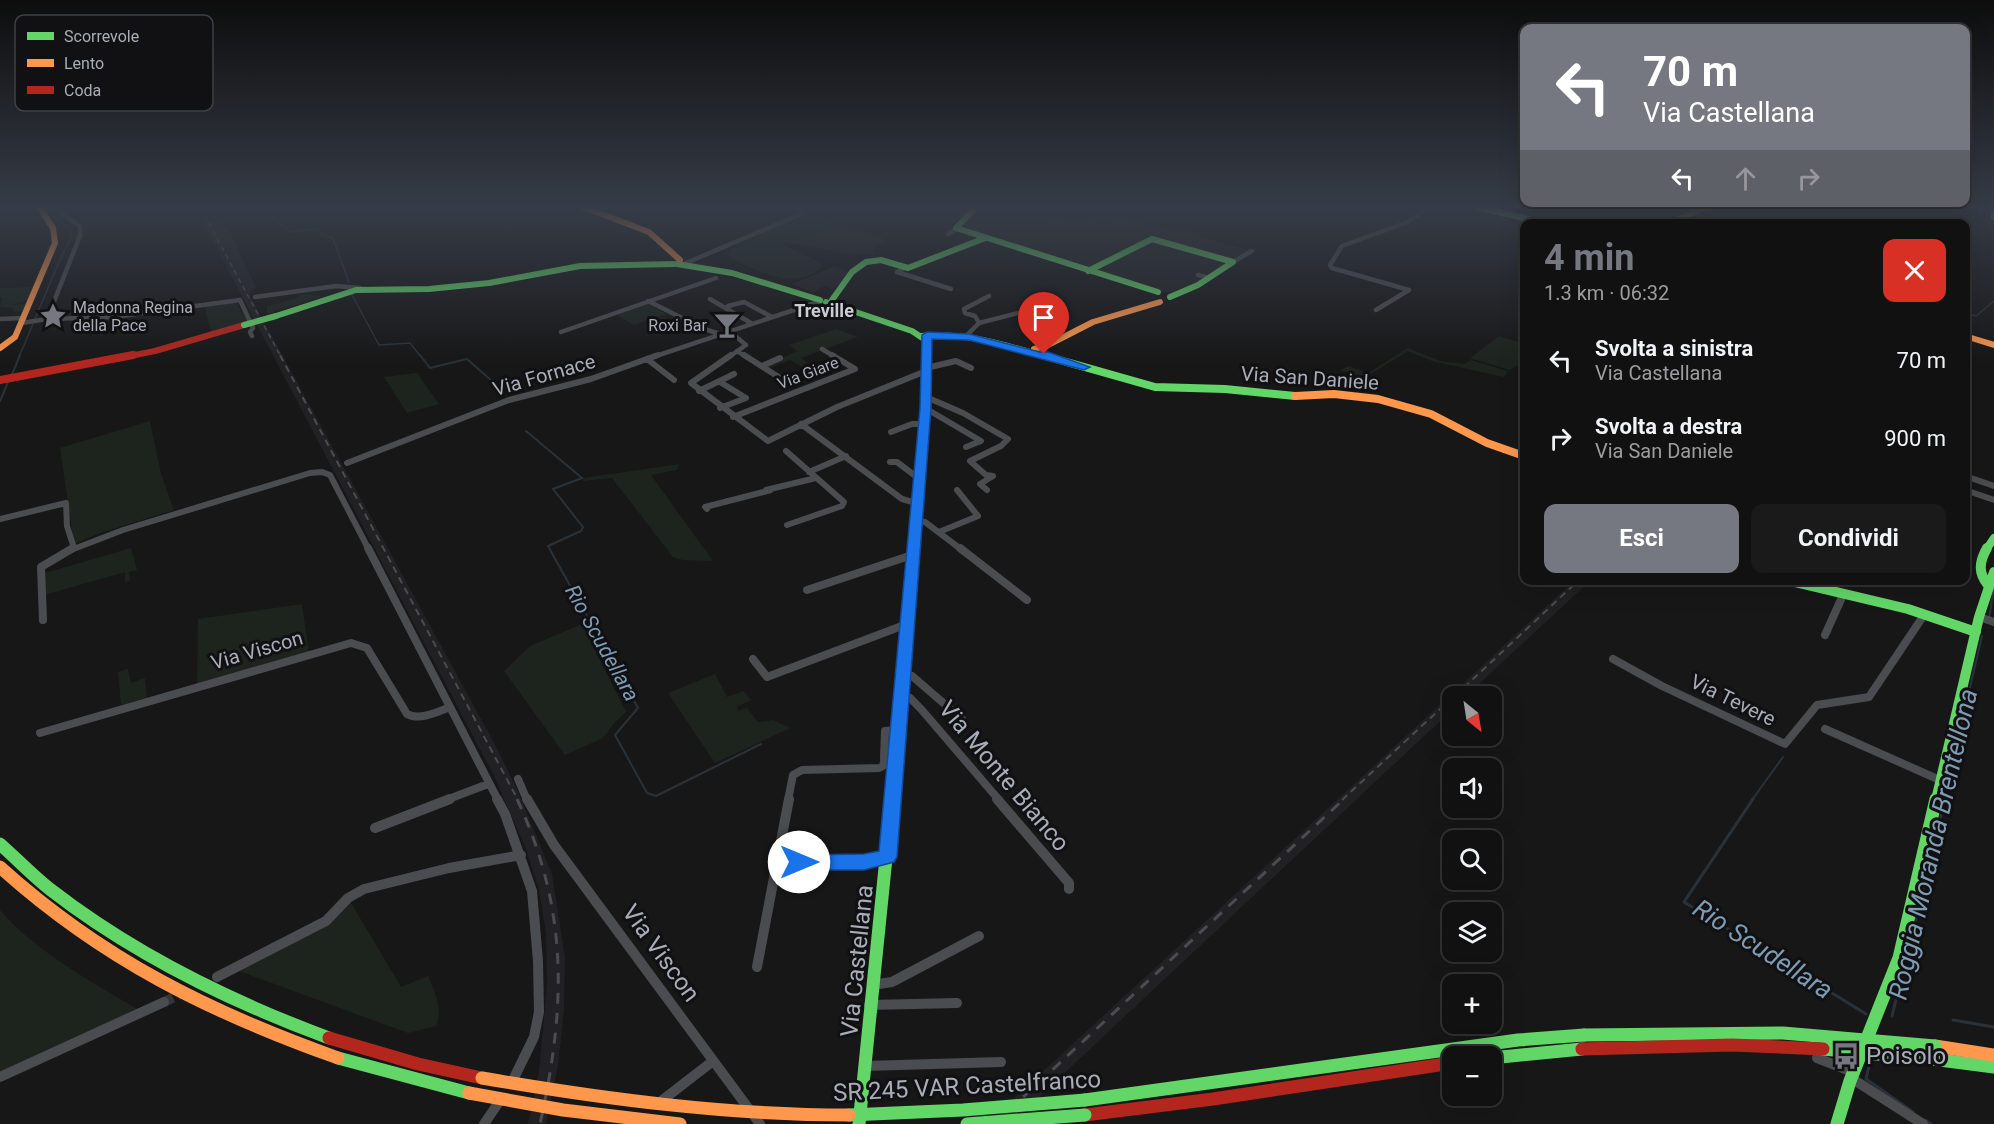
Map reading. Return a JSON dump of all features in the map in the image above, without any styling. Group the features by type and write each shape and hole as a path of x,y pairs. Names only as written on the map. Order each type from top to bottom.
{"main road":[{"path":"0,348 13,340 24,321 48,259"},
{"path":"827,298 866,261 875,259"},
{"path":"878,259 904,268 927,259"},
{"path":"1052,259 1119,279 1155,297"},
{"path":"1088,271 1110,259"},
{"path":"1224,259 1233,262"},
{"path":"0,380 163,349 276,316 345,291 442,288 499,282 573,266 679,262 745,277 801,295 827,298 842,307 925,334 967,337 1043,351 1093,322 1155,297 1180,292 1210,278 1233,262"},
{"name":"Via Castellana","path":"860,1124 869,1005 888,857 899,730 926,397 925,334"},
{"path":"1970,338 1994,345"},
{"name":"Via San Daniele","path":"1043,351 1133,382 1164,388 1225,389 1283,396 1334,394 1378,399 1431,414 1481,440 1520,455"},
{"path":"1988,585 1981,577 1980,560 1983,551 1994,538"},
{"path":"1837,1124 1844,1093 1884,1002 1899,958 1979,616 1994,572"},
{"path":"1805,585 1924,615 1976,632"},
{"name":"SR 245 VAR Castelfranco","path":"0,844 48,890 152,960 194,982 310,1032 391,1058 482,1078 634,1102 760,1113 914,1112 1085,1100 1518,1040 1584,1035 1783,1033 1935,1046 1994,1055"},
{"path":"0,867 25,890 82,934 121,958 192,997 297,1044 408,1078 470,1093 563,1110 680,1124"},
{"path":"1502,1057 1582,1049 1685,1045 1772,1045 1932,1059 1994,1067"},
{"name":"SR 245 VAR Castelfranco","path":"967,1124 1085,1115 1213,1099 1442,1065"}],"street":[{"path":"45,319 68,259"},
{"path":"679,262 685,259"},
{"path":"1233,262 1237,259"},
{"path":"1332,259 1330,265 1332,268 1409,290 1376,310"},
{"path":"904,268 897,272 951,289"},
{"path":"1198,275 1210,278"},
{"path":"561,332 716,278"},
{"path":"255,297 330,287 345,291"},
{"path":"979,323 975,316 965,313 964,309 989,296"},
{"name":"Via Fornace","path":"347,463 508,400 591,378 827,298"},
{"path":"710,299 751,323"},
{"path":"0,319 24,321 114,317 240,300 253,328 250,332 252,336"},
{"path":"648,301 704,329 719,333"},
{"path":"728,306 744,302 772,317"},
{"path":"967,337 979,323 1022,312"},
{"path":"704,329 711,336"},
{"path":"728,330 746,345 691,382 720,408 766,440 926,369 956,361 971,368"},
{"name":"Via Giare","path":"733,417 855,369 822,349"},
{"path":"737,351 788,383"},
{"path":"762,366 780,358"},
{"path":"647,359 674,380"},
{"path":"699,391 734,374"},
{"path":"720,382 746,398 720,408"},
{"path":"926,397 963,413 1008,439 1001,446 970,460 987,475 993,476 980,484 987,490"},
{"path":"925,408 981,441 966,447"},
{"path":"801,424 904,501 916,499"},
{"path":"891,432 912,424 923,424"},
{"path":"786,451 844,502 844,505 787,525"},
{"path":"809,472 846,456"},
{"path":"890,462 897,462 918,478"},
{"path":"43,620 41,567 74,548 165,517 281,482 322,472 330,475 505,814 532,891 540,995 534,1037 520,1068 495,1111 484,1124"},
{"path":"707,509 705,507 816,478"},
{"path":"1970,478 1994,486"},
{"path":"939,532 978,516 957,490"},
{"path":"1970,492 1994,500"},
{"path":"0,519 66,503 67,526 74,548"},
{"path":"915,520 926,522 1027,600"},
{"path":"807,590 912,555"},
{"path":"1825,635 1843,595"},
{"name":"Via Tevere","path":"1613,660 1662,686 1785,744 1817,705 1869,697 1924,615"},
{"path":"1979,616 1994,622"},
{"path":"753,659 767,677 907,624"},
{"name":"Via Viscon","path":"40,733 351,643 367,648 408,714 418,717 450,706"},
{"path":"902,675 912,676 962,719"},
{"name":"Via Monte Bianco","path":"901,697 910,698 921,709 1069,883 1069,889"},
{"path":"1825,729 1942,782"},
{"path":"757,967 792,777 802,770 879,768 883,766 885,730 899,730"},
{"path":"884,758 896,757"},
{"name":"Via Viscon","path":"518,779 535,816 554,845 760,1124"},
{"path":"375,828 488,784"},
{"path":"217,977 326,921 351,896 364,889 449,868 521,855"},
{"path":"777,862 864,862 888,857"},
{"path":"872,985 885,985 892,982 979,936"},
{"path":"0,1077 164,1002"},
{"path":"869,1005 957,1002"},
{"path":"1817,1058 1852,1075 1923,1124"},
{"path":"632,1124 713,1060"},
{"path":"865,1066 1001,1062"}],"shaded area":[{"path":"223,259 243,259 256,288 249,294 492,739 517,789 552,874 565,957 564,1009 558,1066 546,1124 528,1124 539,1072 547,985 546,934 539,890 526,849 494,776"},
{"path":"732,259 814,259 821,263 821,267 812,275 801,278 789,279 764,273"},
{"path":"1060,259 1243,259 1199,286 1179,294 1160,291"},
{"path":"835,266 851,273 833,290 825,286 812,292 792,284"},
{"path":"33,287 28,301 13,304 27,303 23,311 14,312 13,308 0,307 3,297 0,297 0,288"},
{"path":"300,294 324,296 267,314 267,306 297,298"},
{"path":"236,302 248,323 211,331 205,307"},
{"path":"648,304 667,314 634,325 616,315"},
{"path":"836,329 858,337 801,358 820,371 792,382 789,380 809,371 790,360 769,368 766,366 797,351 789,345"},
{"path":"1499,336 1520,343 1520,364 1509,370 1470,358"},
{"path":"1408,348 1440,361 1465,364 1471,360 1508,371 1504,377 1432,361 1408,351 1364,378 1341,370 1348,366 1368,373"},
{"path":"417,373 439,404 407,413 384,377"},
{"path":"150,421 161,474 174,510 100,533 74,544 60,448"},
{"path":"680,464 676,470 651,475 713,561 683,560 673,557 612,478 583,481 583,478"},
{"path":"131,548 137,570 129,572 130,581 125,582 125,572 44,595 42,574"},
{"path":"1570,585 1586,585 1477,686 1460,686"},
{"path":"302,604 309,653 197,684 198,619"},
{"path":"582,624 626,712 603,738 565,755 504,671 530,646"},
{"path":"128,669 131,683 145,678 147,698 121,705 118,672"},
{"path":"715,674 727,697 744,691 751,700 737,707 738,711 747,708 758,722 773,720 790,728 715,763 668,693"},
{"path":"1442,703 1442,719 1010,1124 986,1124"},
{"path":"350,901 401,987 428,976 439,1013 436,1026 408,1033 236,970"},
{"path":"0,910 46,952 139,1010 0,1074"}],"waterway":[{"path":"19,357 60,259"},
{"name":"Rio Scudellara","path":"341,259 349,283"},
{"name":"Rio Scudellara","path":"351,293 379,345 410,343 421,357"},
{"path":"1970,314 1976,316 1994,301"},
{"path":"11,377 20,355"},
{"name":"Rio Scudellara","path":"420,355 430,368 467,359 492,381"},
{"path":"0,401 8,382"},
{"name":"Rio Scudellara","path":"526,431 582,478 553,489 583,527 581,531 548,546 638,708 615,735 647,793 656,796 761,744"},
{"name":"Roggia Moranda Brentellona","path":"1989,618 1994,588"},
{"name":"Roggia Moranda Brentellona","path":"1944,800 1982,636"},
{"name":"Rio Scudellara","path":"1752,800 1783,757"},
{"name":"Rio Scudellara","path":"1753,799 1684,902 1866,1014"},
{"name":"Roggia Moranda Brentellona","path":"1892,1016 1945,799"},
{"path":"1953,1020 1994,1027"},
{"path":"1870,1062 1866,1079 1913,1112"},
{"path":"1925,1120 1931,1124"}],"tunnel":[{"path":"164,1002 183,993"}],"railway":[{"path":"228,259 281,357"},
{"path":"280,355 518,800"},
{"path":"1466,686 1574,585"},
{"path":"1342,800 1442,707"},
{"path":"517,799 534,840 546,880 554,920 558,959 555,1039 540,1124"},
{"path":"994,1124 1344,799"}],"traffic: fast":[{"path":"832,300 852,272 866,262 881,260 908,268 930,259"},
{"path":"1055,259 1158,292"},
{"path":"1088,271 1111,259"},
{"path":"1170,297 1198,285 1233,262 1224,259"},
{"path":"276,316 356,290 429,289 489,283 580,266 674,264"},
{"path":"677,264 732,273 820,300"},
{"path":"826,302 912,331 924,339"},
{"path":"244,325 276,316"},
{"path":"921,336 943,334 988,340 1155,387 1225,389 1295,396"},
{"path":"1988,585 1983,579 1980,567 1983,556 1994,538"},
{"path":"1837,1124 1850,1081 1899,958 1979,617 1994,572"},
{"path":"1807,585 1908,609 1976,632"},
{"path":"859,1124 897,750"},
{"path":"0,844 51,890 83,914 150,957 219,993 329,1038"},
{"path":"1584,1035 1783,1033 1935,1046"},
{"path":"1085,1100 1518,1040 1584,1035"},
{"path":"1502,1057 1582,1049"},
{"path":"1823,1049 1932,1059"},
{"path":"338,1058 469,1093"},
{"path":"1932,1059 1994,1067"},
{"path":"849,1115 963,1110 1085,1100"},
{"path":"967,1124 1085,1115"}],"traffic: slow":[{"path":"0,348 15,337 48,259"},
{"path":"1034,349 1048,345 1093,322 1160,302"},
{"path":"897,750 925,408 928,335"},
{"path":"1970,338 1994,345"},
{"path":"1295,396 1334,394 1378,399 1431,414 1487,443 1520,455"},
{"path":"0,867 74,929 158,981 247,1024 338,1058"},
{"path":"1935,1046 1994,1055"},
{"path":"482,1078 573,1093 711,1110 849,1115"},
{"path":"469,1093 563,1110 680,1124"}],"traffic: jam":[{"path":"0,380 155,351 244,325"},
{"path":"329,1038 418,1064 482,1078"},
{"path":"1582,1049 1672,1045 1823,1049"},
{"path":"1085,1115 1213,1099 1442,1065"}],"place":[{"name":"Madonna Regina della Pace","path":"53,316"},
{"name":"Roxi Bar","path":"727,325"},
{"name":"Poisolo","path":"1846,1056"}],"district":[{"name":"Treville","path":"824,310"}],"route":[{"path":"799,862 864,862 873,858 888,857 925,408 927,335 969,337 1084,367 1044,354"}]}
